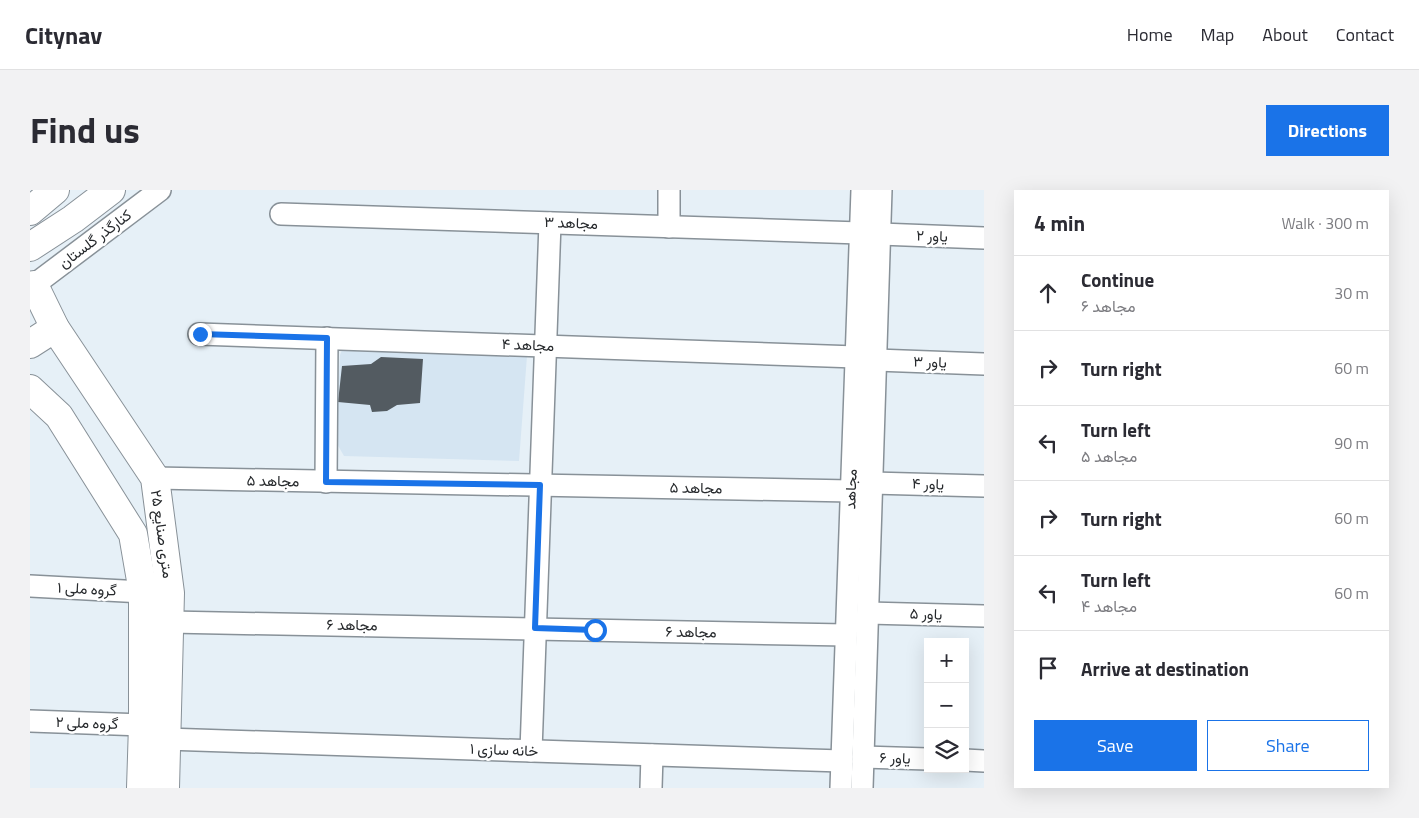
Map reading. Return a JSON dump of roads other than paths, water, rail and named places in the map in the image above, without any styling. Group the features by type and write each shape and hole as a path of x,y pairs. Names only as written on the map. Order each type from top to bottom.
{"main road":[{"path":"30,211 55,190"},
{"path":"30,247 73,219 111,190"},
{"name":"۲۵ متری صنایع","path":"31,288 55,328 155,478 170,593 165,788"},
{"path":"30,344 55,328"},
{"name":"۲۵ متری صنایع","path":"30,389 59,416 133,534 143,592 141,788"},
{"path":"143,592 170,593"}],"street":[{"name":"کنارگذر گلستان","path":"31,288 160,190"},
{"path":"669,190 669,226"},
{"name":"مجاهد","path":"862,190 870,233"},
{"name":"مجاهد","path":"841,788 846,635 872,483 866,358 868,292 870,233 881,190"},
{"name":"مجاهد ۳","path":"281,214 870,233"},
{"path":"531,751 550,223"},
{"name":"یاور ۲","path":"870,233 984,238"},
{"name":"مجاهد ۴","path":"200,334 866,358"},
{"path":"326,482 327,338"},
{"name":"مجاهد","path":"862,788 868,613 851,491 866,358"},
{"name":"یاور ۳","path":"866,358 984,364"},
{"name":"۵ مجاهد","path":"155,478 540,485"},
{"name":"یاور ۴","path":"872,483 984,486"},
{"name":"مجاهد ۵","path":"540,485 851,491"},
{"name":"گروه ملی ۱","path":"30,586 143,592"},
{"name":"یاور ۵","path":"868,613 984,616"},
{"name":"۶ مجاهد","path":"170,622 535,628"},
{"name":"مجاهد ۶","path":"535,628 846,635"},
{"name":"گروه ملی ۲","path":"30,721 143,725"},
{"name":"خانه سازی ۱","path":"166,739 842,760"},
{"path":"651,788 652,755"},
{"name":"یاور ۶","path":"863,757 924,759"},
{"path":"969,760 984,761"}]}
